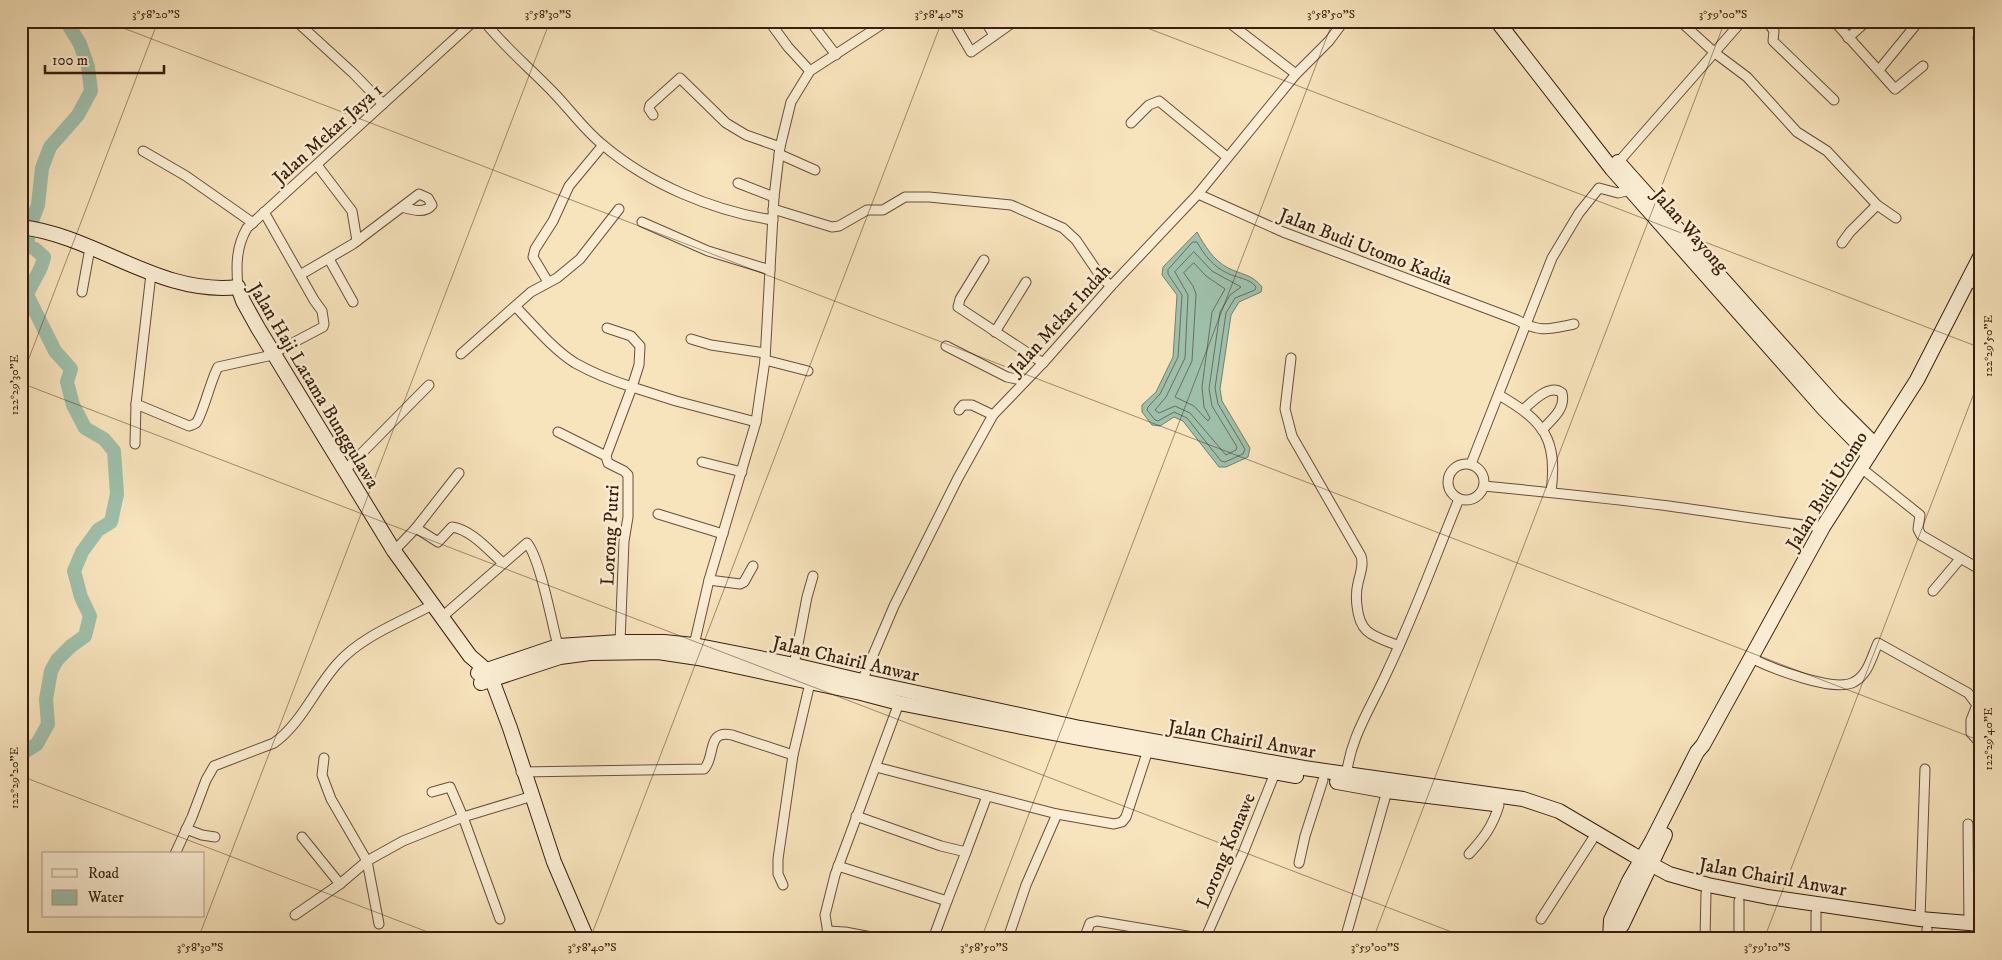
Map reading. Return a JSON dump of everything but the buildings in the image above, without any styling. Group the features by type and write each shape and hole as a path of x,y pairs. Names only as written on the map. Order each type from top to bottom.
{"main road":[{"name":"Jalan Wayong","path":"1497,21 1615,166 1834,404 1872,450"},
{"name":"Jalan Wayong","path":"1508,21 1631,190 1824,408 1872,450"},
{"name":"Jalan Haji Latama Bunggulawa","path":"29,228 57,234 150,274 204,287 223,289 238,287 243,301 273,353 346,469 394,551 482,673"},
{"name":"Jalan Budi Utomo","path":"1610,939 1622,925 1644,866 1699,764 1703,754 1703,745 1823,527 1917,380 1975,284 1981,255"},
{"name":"Jalan Chairil Anwar","path":"482,673 558,646 620,642 664,642 694,645 794,665 862,681 949,706 1148,750 1323,780 1346,779 1523,799 1542,804 1584,824 1672,884 1739,901 1816,913 1863,915"},
{"name":"Jalan Chairil Anwar","path":"482,673 560,657 590,653 658,652 698,658 899,703 949,706 1304,768 1387,791 1524,808 1548,815 1644,866 1722,889 1863,915 1925,929 1978,930"},
{"path":"482,673 554,862 587,939"},
{"path":"521,772 526,798 546,860 577,939"}],"street":[{"path":"296,21 354,74 383,104"},
{"name":"Jalan Mekar Jaya 1","path":"238,287 236,268 239,246 247,228 474,21"},
{"path":"484,21 506,47 552,91 576,119 624,162 689,197 735,213 772,220"},
{"path":"769,21 788,48 810,71"},
{"path":"810,21 836,55"},
{"path":"985,21 994,35"},
{"path":"1227,21 1296,74"},
{"name":"Jalan Mekar Indah","path":"862,681 894,606 958,478 993,415 1198,194 1296,74 1329,41 1344,21"},
{"path":"1680,21 1747,77 1797,132 1834,157 1877,204 1896,218"},
{"path":"1615,166 1716,53 1742,21"},
{"path":"1767,21 1774,31 1774,40 1834,100"},
{"path":"1834,21 1895,89 1923,66"},
{"path":"1848,38 1867,21"},
{"path":"1879,70 1920,21"},
{"path":"694,645 709,580 756,422 765,357 774,197 780,151 791,102 810,71 883,22"},
{"path":"957,28 971,52 1012,23"},
{"path":"653,115 648,109 650,105 680,78 726,123 815,170"},
{"path":"1131,123 1149,104 1159,101 1228,157"},
{"path":"548,282 532,256 553,221 569,186 603,145"},
{"path":"143,151 186,176 253,223"},
{"path":"316,165 352,211 357,242"},
{"path":"738,183 774,197"},
{"path":"1471,464 1499,395 1524,324 1552,258 1579,213 1598,188 1618,192 1631,190"},
{"name":"Jalan Budi Utomo Kadia","path":"1198,194 1283,232 1533,328 1546,329 1574,324"},
{"path":"773,209 832,227 839,226 866,210 883,210 905,197 929,197 1011,204 1063,228 1076,240 1101,277 1111,286"},
{"path":"1842,243 1877,204"},
{"path":"300,275 357,242 402,207"},
{"path":"461,354 531,292 557,278 580,259 619,209"},
{"path":"136,404 178,423 189,426 195,424 218,367 268,356 323,327 322,311 264,212"},
{"path":"642,222 708,251 770,270"},
{"path":"82,292 90,248"},
{"path":"329,259 353,302"},
{"path":"984,260 960,299 958,307 1043,363"},
{"path":"135,444 136,404 150,274"},
{"path":"996,332 1026,282"},
{"path":"516,307 574,362 609,380 676,401 756,422"},
{"path":"558,432 606,456 640,365 640,346 631,336 607,328"},
{"path":"691,339 765,357 808,371"},
{"path":"946,346 1007,377 1025,381"},
{"path":"1291,358 1285,402 1287,421 1296,446 1361,556 1362,565 1356,595 1358,618 1361,625 1370,634 1399,646"},
{"path":"346,469 429,385"},
{"path":"1524,409 1552,389 1558,389 1562,393 1562,405 1558,413 1542,430"},
{"path":"1499,395 1524,409 1548,439 1553,456 1554,470 1551,492"},
{"path":"959,410 963,405 969,404 993,415"},
{"name":"Lorong Putri","path":"606,456 608,463 628,475 628,510 624,550 620,642"},
{"path":"702,462 742,472"},
{"path":"1462,464 1471,464 1478,467 1482,473 1485,479 1484,486 1477,497 1465,501 1459,499 1449,489 1449,475 1454,468 1462,464"},
{"path":"1860,467 1920,515 1918,529 1920,535 1981,570"},
{"path":"394,551 416,528 459,473"},
{"path":"1484,486 1670,506 1773,522 1823,527"},
{"path":"1346,779 1355,736 1399,646 1459,499"},
{"path":"658,514 723,534"},
{"path":"416,528 438,542 451,527 456,527 477,540 503,563"},
{"path":"442,617 528,543 538,568 558,646"},
{"path":"1933,591 1960,559"},
{"path":"709,580 740,584 744,582 753,566"},
{"path":"794,665 813,576"},
{"path":"175,852 214,766 280,739 295,722 336,664 347,653 391,626 432,605"},
{"path":"1751,658 1789,674 1841,685 1853,683 1861,678 1878,643 1968,693 1977,705 1971,720 1971,733 1981,744"},
{"path":"783,885 778,874 778,859 793,754 810,683"},
{"path":"882,939 845,932 828,935 826,908 838,866 899,703"},
{"path":"521,772 704,769 708,764 715,739 718,735 723,734 732,735 793,754"},
{"path":"876,767 1057,814 1114,824 1122,822 1126,817 1148,750"},
{"path":"324,758 322,775 329,794 367,862 378,924"},
{"path":"1925,769 1925,929"},
{"name":"Lorong Konawe","path":"1084,939 1090,923 1097,921 1204,939 1243,853 1275,773"},
{"path":"1299,862 1323,780"},
{"path":"432,792 450,787 464,817 500,919"},
{"path":"1348,937 1387,791"},
{"path":"933,939 987,796"},
{"path":"295,915 340,884 367,862 419,834 464,817 526,798"},
{"path":"1469,854 1488,832 1495,819 1499,805"},
{"path":"1008,938 1026,885 1057,814"},
{"path":"856,816 941,846 966,852"},
{"path":"1968,824 1978,930"},
{"path":"186,829 215,837"},
{"path":"302,837 340,884"},
{"path":"1540,919 1592,840"},
{"path":"838,866 946,901"},
{"path":"1705,939 1706,893"},
{"path":"1739,901 1739,939"},
{"path":"1816,913 1816,939"}],"water":[{"path":"1197,232 1206,247 1218,261 1228,268 1251,277 1262,287 1261,292 1239,302 1231,315 1220,389 1222,401 1250,448 1248,457 1226,467 1219,467 1183,421 1174,417 1160,426 1152,425 1142,412 1142,405 1156,392 1173,357 1177,295 1162,275 1163,267"}],"waterway":[{"path":"21,754 37,744 48,724 46,699 51,671 57,660 71,646 85,636 90,616 81,597 74,571 82,552 98,530 111,522 117,494 114,451 104,439 85,428 73,405 67,382 71,369 55,351 27,295 44,257 35,249 27,246 29,229 38,205 42,168 50,147 78,115 91,91 88,67 80,44 66,21"}]}
